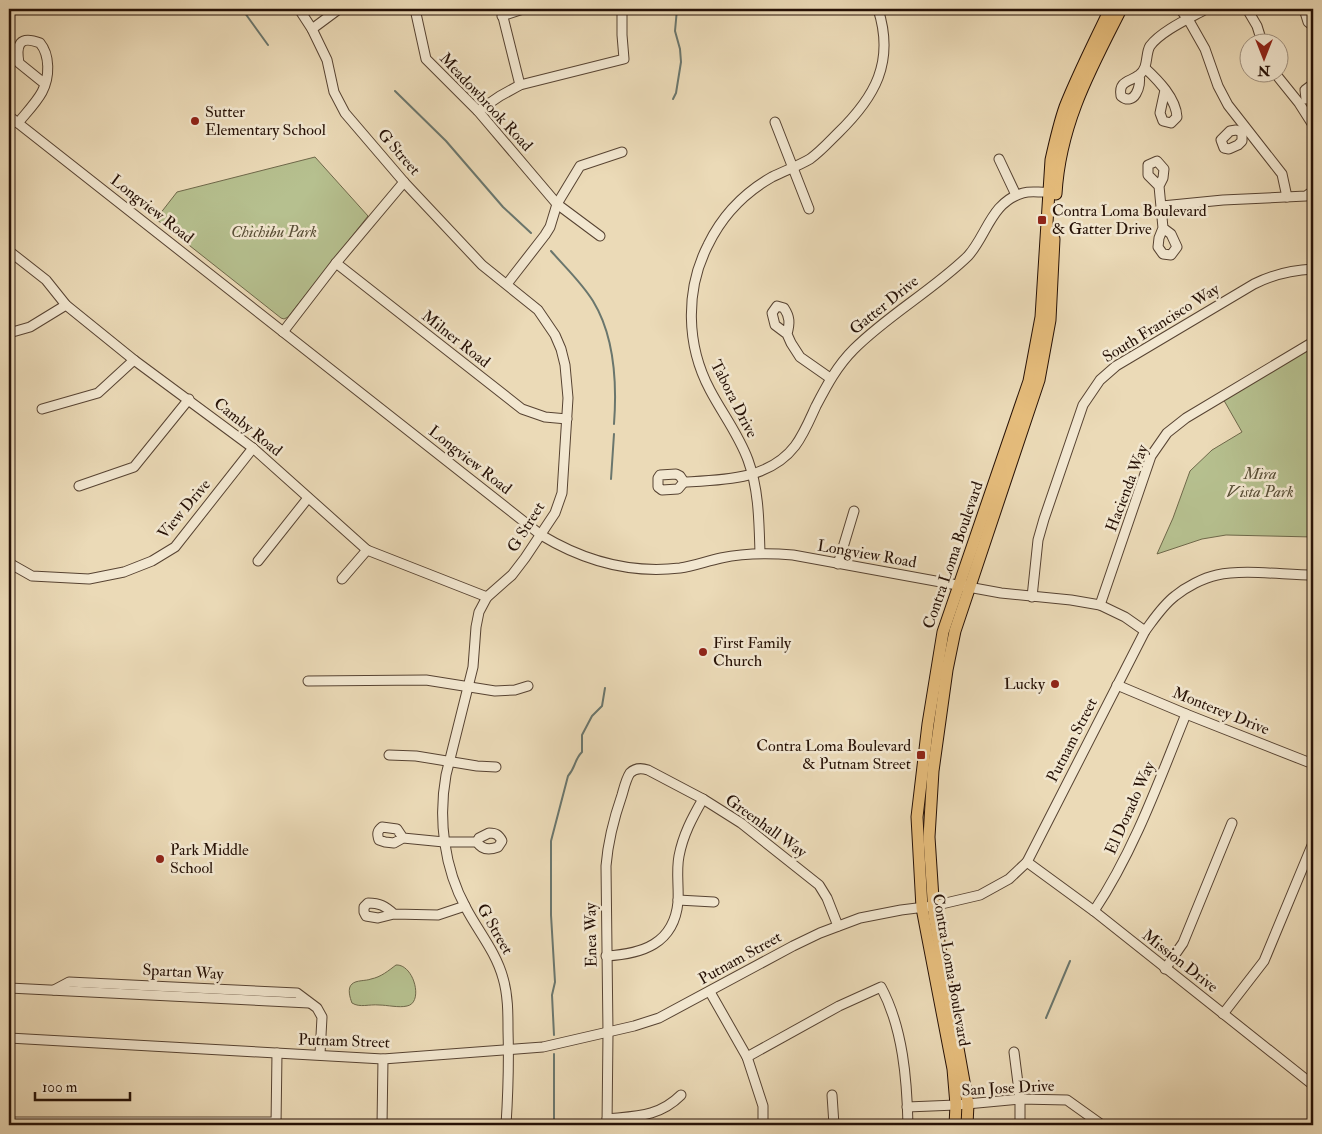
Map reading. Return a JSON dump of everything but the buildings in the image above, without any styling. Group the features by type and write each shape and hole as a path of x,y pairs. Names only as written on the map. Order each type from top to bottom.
{"main road":[{"name":"Contra Loma Boulevard","path":"967,1125 968,1104 927,907 933,771 947,670 955,631 1039,380 1050,320 1053,191 1051,160 1064,110 1110,9"},
{"name":"Contra Loma Boulevard","path":"955,1125 956,1106 953,1069 927,907 917,817 936,670 943,632 958,585 1029,381 1041,317 1053,191 1064,140 1081,89 1120,9"}],"street":[{"name":"G Street","path":"299,9 312,28 326,60 334,92 345,113 404,182 482,265 538,310 549,325 561,349 568,382 562,494 555,513 516,570 487,597 481,607 476,621 474,657 468,688 449,761 442,802 444,842 451,871 465,906 494,956 504,979 508,1007 509,1050 506,1125"},
{"path":"312,28 339,9"},
{"name":"Meadowbrook Road","path":"415,9 426,60 478,111 557,204 600,236"},
{"path":"520,85 501,12 524,9"},
{"path":"478,111 520,85 624,59 622,9"},
{"name":"Tabora Drive","path":"760,553 758,509 752,474 744,450 710,391 700,368 692,332 692,297 702,257 725,217 754,189 809,159 827,144 859,112 872,92 879,74 884,44 878,9"},
{"path":"1180,9 1188,19 1204,49 1218,86 1228,105 1245,130 1282,174 1287,198"},
{"path":"1165,90 1158,80 1142,72 1150,47 1162,35 1206,9"},
{"path":"1247,9 1258,32"},
{"path":"1304,9 1308,22 1313,26"},
{"path":"18,123 42,92 45,84 47,66 44,48 40,43 26,40 20,43 18,47 19,63 45,84"},
{"path":"1285,82 1306,100"},
{"path":"1313,84 1305,90 1313,125"},
{"name":"Longview Road","path":"9,116 541,535 560,547 597,562 631,569 675,568 722,558 760,553 793,555 970,587 1100,605 1125,617 1145,631"},
{"path":"775,122 808,209"},
{"path":"507,284 550,227 557,204 580,166 622,152"},
{"path":"999,159 1016,195"},
{"path":"283,332 404,182"},
{"path":"1159,186 1163,228"},
{"name":"Gatter Drive","path":"684,482 730,478 752,474 773,466 794,447 830,378 846,357 860,343 968,256 981,239 995,212 1004,202 1016,195 1034,191 1053,191"},
{"path":"1162,206 1223,200 1287,198 1306,196 1313,191"},
{"name":"Camby Road","path":"9,251 46,280 66,305 134,360 253,448 367,550 487,597"},
{"name":"Milner Road","path":"336,264 522,409 545,417 567,419"},
{"name":"South Francisco Way","path":"1032,597 1038,540 1044,519 1083,405 1100,380 1116,366 1254,284 1291,270 1313,269"},
{"path":"9,332 30,327 66,305"},
{"path":"787,334 800,356 830,378"},
{"name":"Hacienda Way","path":"1100,605 1152,456 1167,434 1186,418 1313,342"},
{"path":"42,409 98,393 134,360"},
{"path":"79,486 134,467 189,399"},
{"name":"View Drive","path":"9,563 32,576 89,579 124,572 152,560 175,547 253,448"},
{"path":"258,561 308,498"},
{"path":"838,564 854,511"},
{"path":"342,579 367,550"},
{"name":"Putnam Street","path":"9,1038 383,1059 543,1047 608,1033 659,1018 794,946 838,926 860,918 972,898 990,891 1010,879 1027,862 1145,631 1174,596 1197,582 1216,575 1236,573 1313,575"},
{"path":"308,681 426,680 450,683 468,688 504,691 528,686"},
{"name":"Monterey Drive","path":"1117,685 1313,764"},
{"name":"El Dorado Way","path":"1094,911 1112,884 1148,809 1186,714"},
{"path":"388,755 416,756 477,766 496,767"},
{"name":"Enea Way","path":"607,1122 606,866 611,831 629,774 632,771 641,769 653,772"},
{"name":"Greenhall Way","path":"653,772 741,823 814,881 825,893 838,926"},
{"path":"606,956 632,954 654,944 665,934 672,923 678,900 678,866 682,843 687,829 703,800"},
{"path":"1165,968 1183,943 1232,823"},
{"path":"403,838 444,842 477,842"},
{"path":"1223,1014 1264,961 1313,843"},
{"name":"Mission Drive","path":"1027,862 1094,911 1313,1085"},
{"path":"678,900 714,902"},
{"path":"394,914 438,915 465,906"},
{"path":"747,1057 839,1006 881,987 889,1001 900,1045 908,1125"},
{"name":"Spartan Way","path":"9,988 309,1003 317,1008 322,1017 320,1054"},
{"path":"710,992 747,1057 763,1106 763,1125"},
{"path":"1014,1052 1020,1099 1020,1125"},
{"path":"9,1122 276,1123 277,1053"},
{"path":"382,1125 383,1059"},
{"path":"832,1095 834,1125"},
{"path":"607,1122 648,1115 670,1106 681,1096"},
{"name":"San Jose Drive","path":"907,1107 956,1106 1020,1099 1067,1100 1102,1125"}],"green space":[{"name":"Chichibu Park","path":"315,157 368,216 288,317 284,319 156,219 177,192"},
{"name":"Mira Vista Park","path":"1313,342 1313,537 1226,535 1202,539 1157,554 1173,518 1190,471 1212,450 1242,432 1222,397"},
{"path":"396,965 402,966 408,971 415,984 415,998 412,1003 400,1007 361,1006 352,1003 349,990 352,984 378,977"}],"waterway":[{"path":"242,9 268,45"},
{"path":"673,99 676,93 681,62 675,31 677,9"},
{"path":"395,91 446,141 503,207 531,233"},
{"path":"551,251 589,294 606,330 613,361 614,424"},
{"path":"611,479 614,434"},
{"path":"554,1035 552,995 555,982 551,915 551,841 568,776 582,752 582,735 592,716 602,706 605,688"},
{"path":"1046,1018 1070,961"},
{"path":"554,1054 554,1125"}],"place":[{"name":"Sutter Elementary School","path":"195,121"},
{"name":"Contra Loma Boulevard & Gatter Drive","path":"1042,220"},
{"name":"First Family Church","path":"703,652"},
{"name":"Lucky","path":"1055,684"},
{"name":"Contra Loma Boulevard & Putnam Street","path":"921,755"},
{"name":"Park Middle School","path":"160,859"}]}
